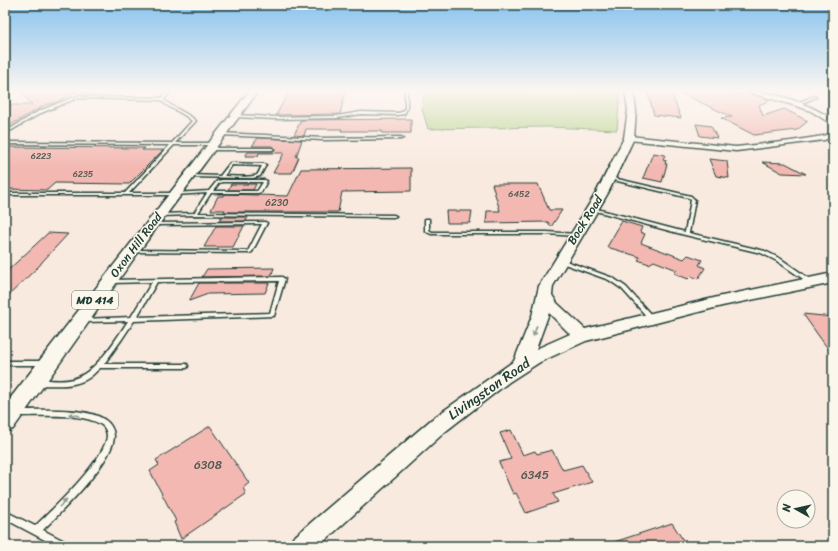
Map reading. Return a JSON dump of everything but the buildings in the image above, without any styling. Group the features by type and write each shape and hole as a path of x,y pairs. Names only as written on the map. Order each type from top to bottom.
{"main road":[{"name":"Oxon Hill Road","path":"8,417 188,176 235,116"},
{"name":"Bock Road","path":"521,365 537,324 546,286 610,178 629,138 632,116"},
{"name":"Livingston Road","path":"301,546 439,425 503,377 534,357 582,336 651,318 831,280"},
{"path":"545,295 551,306 582,336"}],"street":[{"path":"822,116 833,123"},
{"path":"629,138 736,149 798,142 833,135"}],"lane":[{"path":"5,133 34,116"},
{"path":"126,194 194,121 187,116"},
{"path":"235,116 275,118 345,116"},
{"path":"222,134 324,139 401,138"},
{"path":"5,143 173,144 272,149"},
{"path":"188,176 222,176 257,176 264,165 231,164 222,176"},
{"path":"610,178 693,200 687,234"},
{"path":"5,194 175,194 210,192 260,192 266,181 218,182 210,192 195,214"},
{"path":"593,209 763,252 779,260 812,283"},
{"path":"156,219 195,214 394,216"},
{"path":"132,251 250,252 265,224 156,219"},
{"path":"427,220 427,231 431,234 547,233 576,235"},
{"path":"560,261 611,279 624,288 651,318"},
{"path":"80,320 272,316 282,279 109,281"},
{"path":"34,382 77,381 99,366 109,356 155,281"},
{"path":"5,363 48,363"},
{"path":"99,366 185,366"},
{"path":"8,417 67,414 91,417 102,421 108,428 110,438 107,449 82,483 36,531"},
{"path":"5,515 65,546"}],"green space":[{"path":"424,116 618,116 617,130 547,127 428,129"}]}
